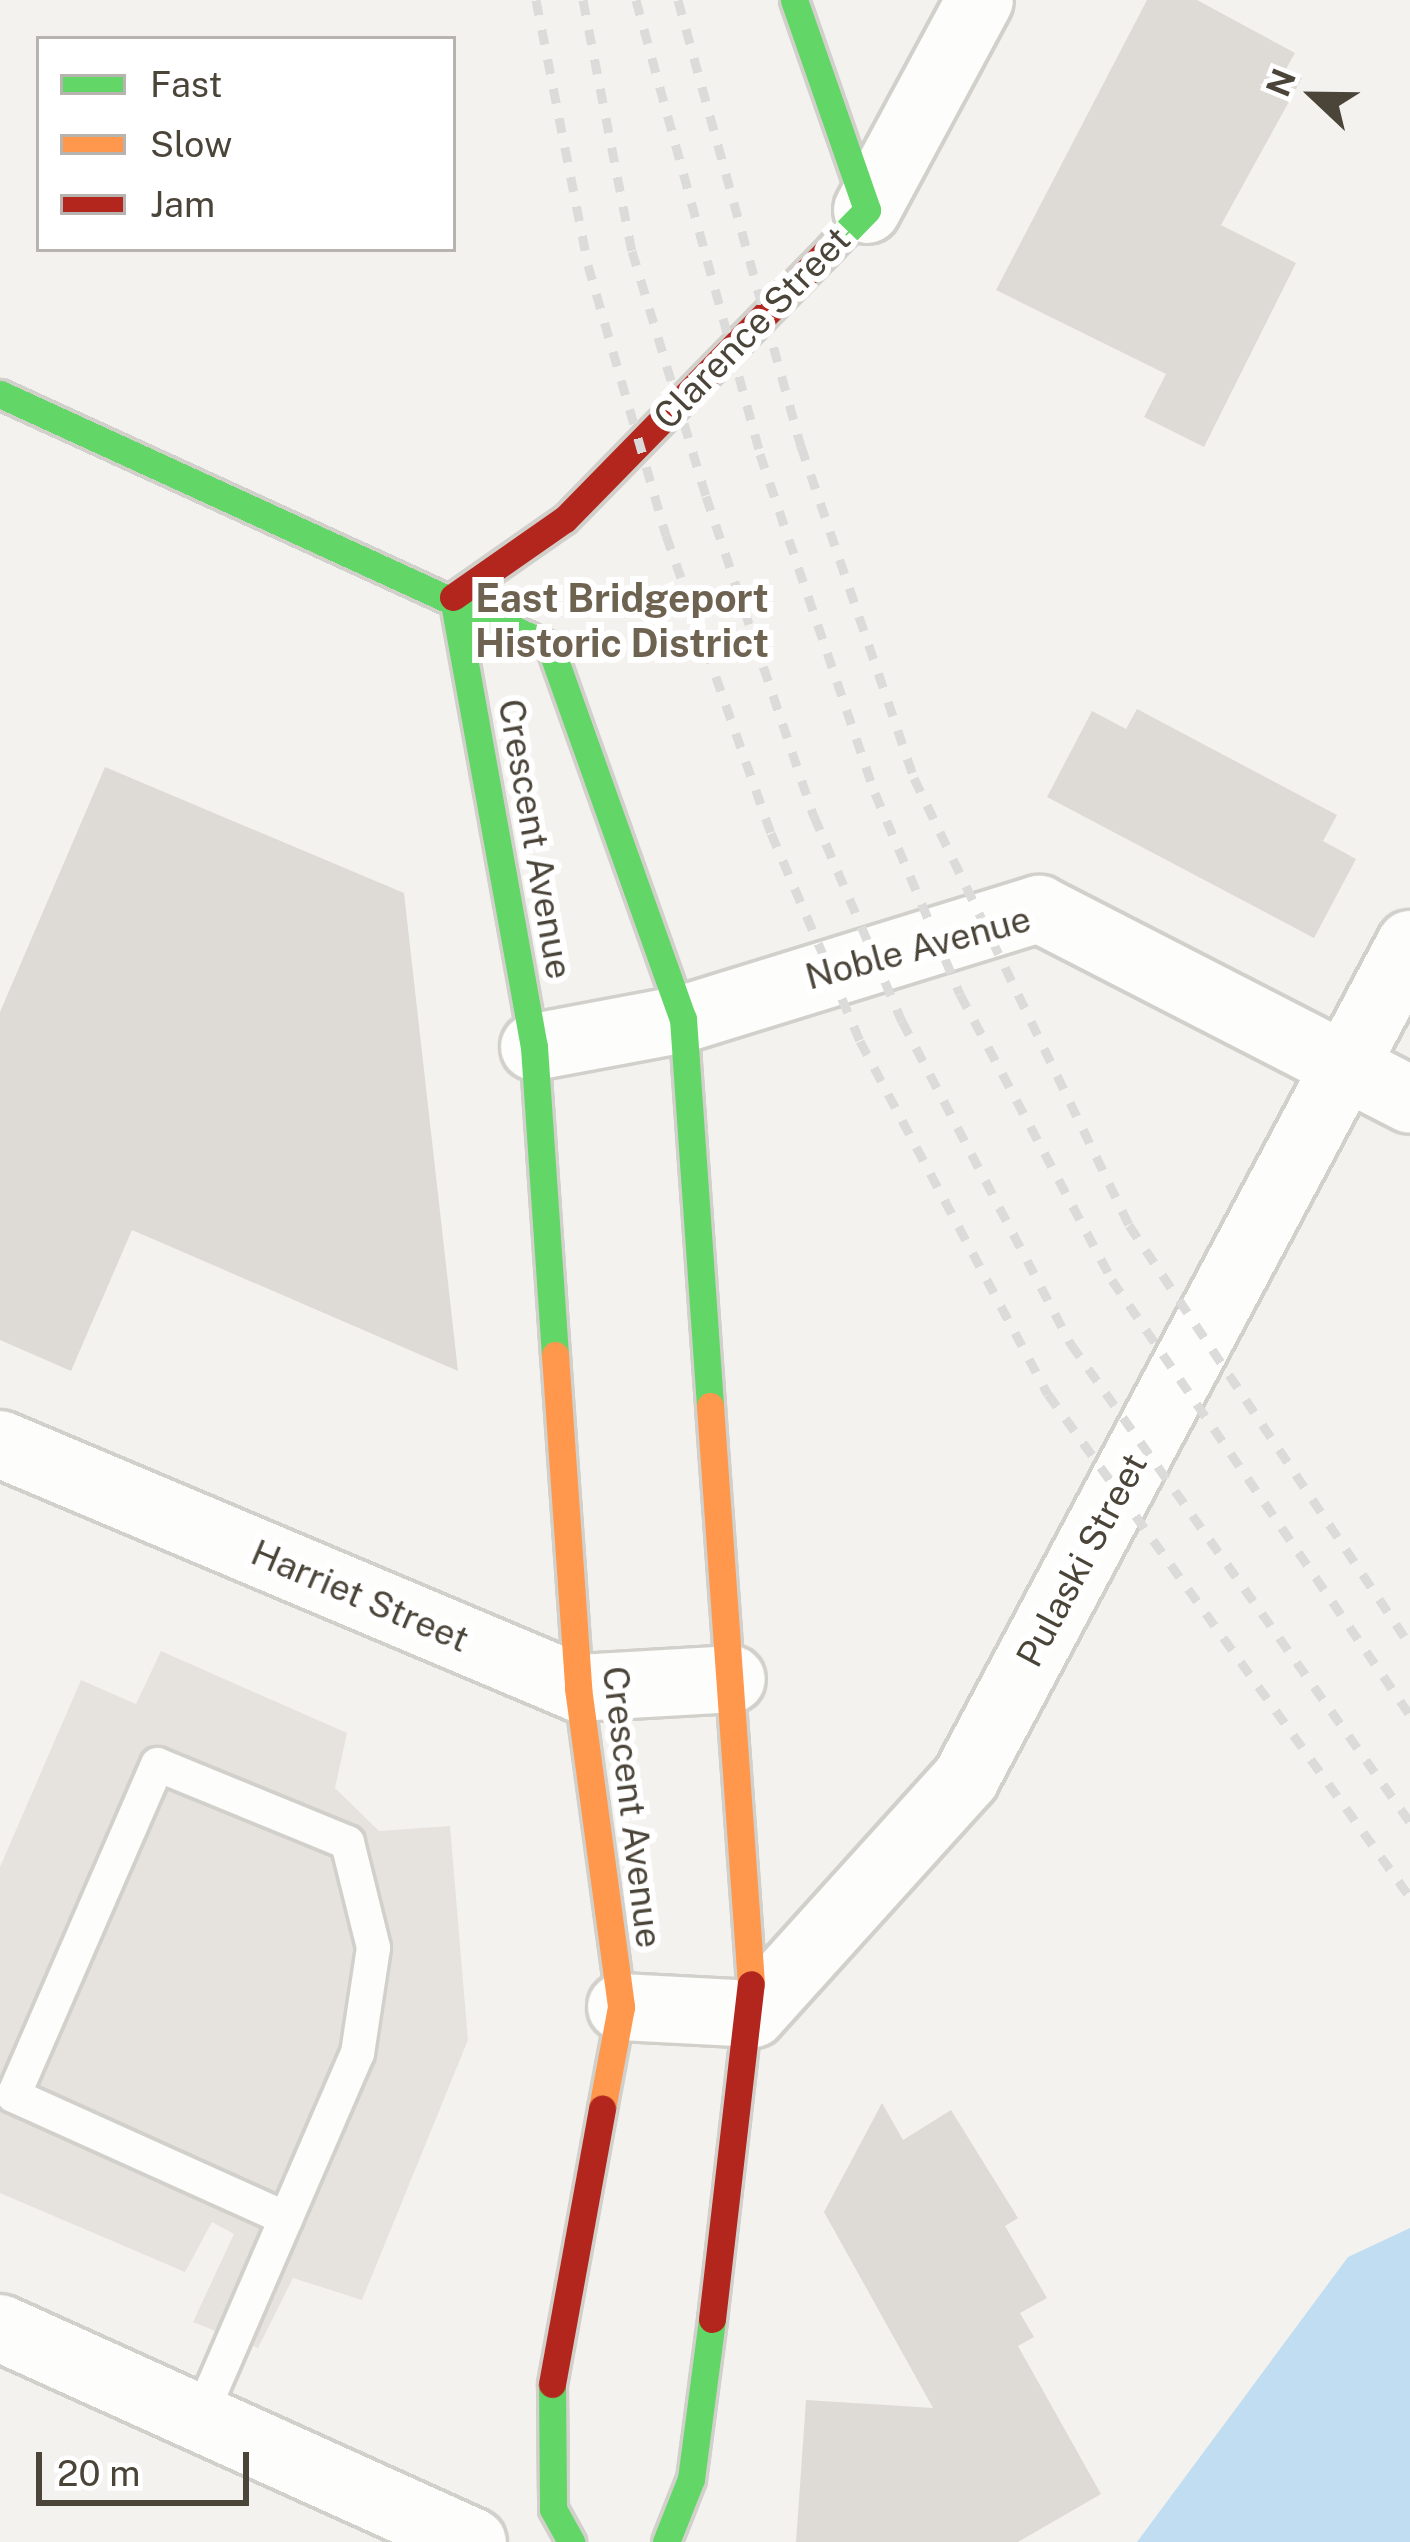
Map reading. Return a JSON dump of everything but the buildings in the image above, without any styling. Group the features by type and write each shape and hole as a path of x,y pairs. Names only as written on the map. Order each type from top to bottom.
{"main road":[{"path":"794,0 867,210"},
{"name":"Clarence Street","path":"453,597 565,518 867,210"},
{"path":"0,394 453,597"},
{"name":"Crescent Avenue","path":"453,597 550,646 683,1019 753,2014 691,2479 666,2542"},
{"name":"Crescent Avenue","path":"453,597 534,1047 578,1688 621,2007 548,2411 553,2509 571,2542"}],"street":[{"name":"Clarence Street","path":"867,210 980,0"},
{"name":"Noble Avenue","path":"534,1047 683,1019 1039,909 1410,1100"},
{"name":"Pulaski Street","path":"753,2014 966,1778 1410,944"},
{"name":"Harriet Street","path":"0,1444 578,1688 732,1679"},
{"path":"621,2007 753,2014"},
{"path":"0,2328 201,2413 473,2542"}],"lane":[{"path":"201,2413 357,2053 373,1947 347,1842 157,1764 13,2095 285,2218"}],"shaded area":[{"path":"161,1651 347,1733 335,1788 379,1831 450,1826 468,2040 362,2300 293,2278 258,2348 193,2322 234,2234 212,2222 185,2272 0,2193 0,1867 81,1680 136,1704"}],"water":[{"path":"1410,2228 1410,2542 1137,2542 1348,2257"}],"railway":[{"path":"536,0 588,265 666,535 771,833 860,1041 1048,1394 1410,1897"},
{"path":"583,0 632,251 706,496 814,816 902,1021 1071,1344 1410,1822"},
{"path":"636,0 760,454 875,793 960,994 1112,1280 1410,1715"},
{"path":"678,0 801,446 914,778 1129,1225 1410,1645"}],"traffic: fast":[{"path":"794,0 867,210 830,248"},
{"path":"0,394 550,646 683,1019 710,1406"},
{"path":"453,597 534,1047 555,1355"},
{"path":"666,2542 691,2479 712,2319"},
{"path":"552,2384 553,2509 571,2542"}],"traffic: slow":[{"path":"555,1355 578,1688 621,2007 602,2109"},
{"path":"710,1406 751,1984"}],"traffic: jam":[{"path":"453,597 565,519 830,248"},
{"path":"712,2319 751,1984"},
{"path":"552,2384 602,2109"}],"district":[{"name":"East Bridgeport Historic District","path":"622,622"}]}
